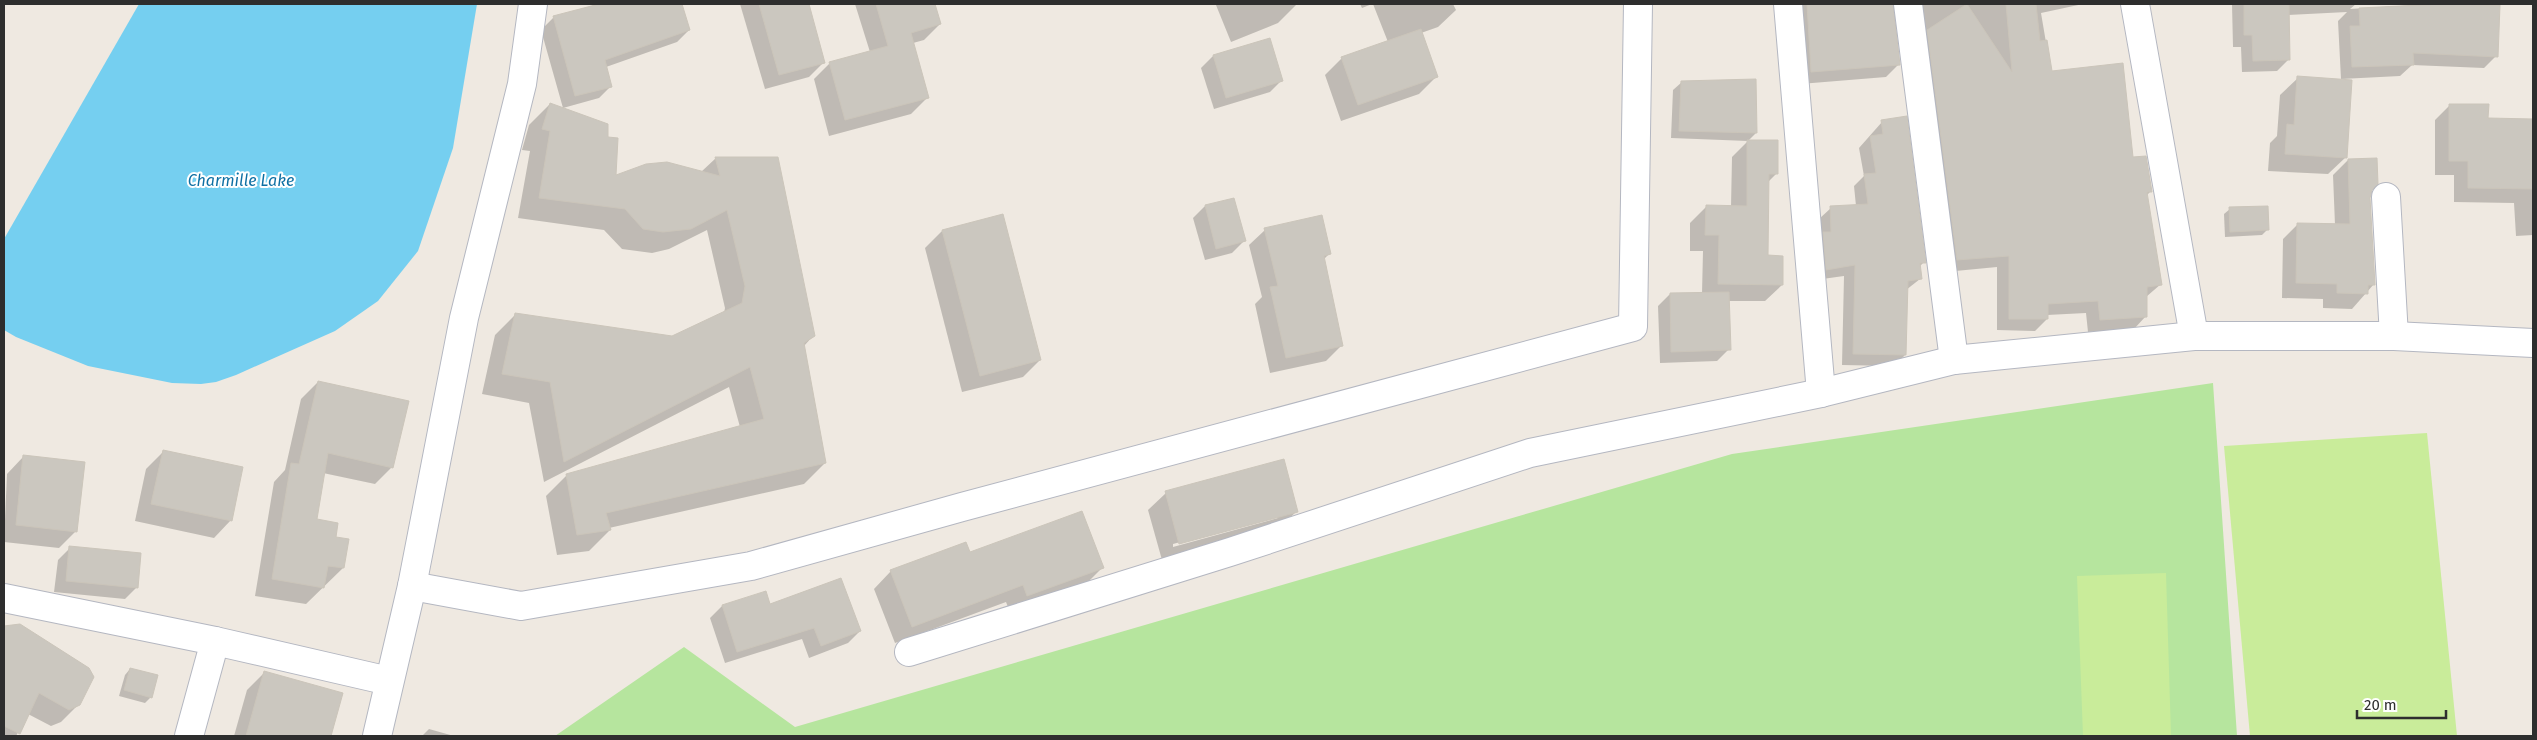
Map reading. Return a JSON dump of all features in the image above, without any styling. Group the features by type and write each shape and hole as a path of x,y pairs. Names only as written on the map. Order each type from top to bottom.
{"street":[{"path":"377,736 412,586 464,318 522,84 533,4"},
{"path":"412,586 521,606 751,566 972,504 1633,327 1638,4"},
{"path":"1788,4 1821,393"},
{"path":"1908,4 1954,360"},
{"path":"2135,4 2194,336"},
{"path":"2386,198 2394,336"},
{"path":"909,652 1230,552 1530,453 1821,393 1954,360 2194,336 2394,336 2533,343"},
{"path":"4,598 215,641 389,681"},
{"path":"189,736 215,641"}],"green space":[{"path":"2213,383 2237,736 555,736 684,647 795,727 1732,454"},
{"path":"2427,433 2457,736 2250,736 2224,446"},
{"path":"2166,573 2171,736 2083,736 2077,576"}],"water":[{"name":"Charmille Lake","path":"139,4 477,4 453,148 418,251 378,301 335,331 216,382 201,384 172,383 88,366 16,337 4,330 4,239"}],"building":[{"path":"599,4 682,4 690,30 605,60 612,87 575,96 553,16"},
{"path":"759,4 809,4 825,63 779,75"},
{"path":"876,4 935,4 941,24 911,33 929,98 845,120 829,62 888,46"},
{"path":"1807,4 1893,4 1900,65 1811,72"},
{"path":"1967,4 2012,72 2006,4 2036,4 2040,41 2047,40 2052,71 2123,63 2133,157 2146,156 2152,192 2147,192 2162,285 2147,287 2147,317 2100,320 2098,301 2048,304 2048,319 2009,319 2009,256 1957,260 1927,30"},
{"path":"2244,4 2289,4 2290,60 2253,61 2252,35 2244,35"},
{"path":"2441,4 2500,5 2498,57 2413,53 2414,65 2352,67 2350,26 2360,26 2359,8"},
{"path":"1421,29 1438,77 1358,105 1341,57"},
{"path":"1270,38 1283,81 1226,98 1213,55"},
{"path":"2297,76 2352,80 2347,158 2285,154 2287,124 2294,125"},
{"path":"1756,79 1757,133 1679,131 1681,81"},
{"path":"550,103 608,124 608,137 618,138 616,175 646,164 667,162 720,176 715,157 778,157 815,336 804,343 826,463 606,513 611,530 577,535 566,474 764,419 750,367 564,462 550,382 502,374 515,313 672,336 742,303 745,286 727,210 691,229 663,232 643,229 625,209 539,198 550,131 542,129"},
{"path":"2449,104 2489,104 2488,118 2533,119 2533,189 2468,188 2468,161 2449,161"},
{"path":"1907,116 1926,263 1920,263 1922,279 1908,281 1906,355 1853,354 1855,265 1826,270 1823,232 1831,232 1830,206 1868,204 1864,174 1876,173 1870,136 1883,134 1881,120"},
{"path":"1747,140 1778,140 1778,174 1769,174 1768,255 1783,256 1783,285 1718,284 1719,235 1705,235 1706,205 1747,206"},
{"path":"2377,158 2378,184 2372,190 2370,198 2375,285 2368,285 2368,294 2337,293 2337,284 2296,283 2297,223 2350,224 2348,159"},
{"path":"1234,198 1246,241 1216,249 1205,205"},
{"path":"2268,206 2269,230 2230,232 2229,207"},
{"path":"1003,214 1041,360 980,376 942,230"},
{"path":"1322,215 1331,254 1324,256 1343,346 1286,358 1270,287 1278,286 1264,228"},
{"path":"1729,292 1731,350 1671,352 1670,293"},
{"path":"318,381 409,401 393,468 328,453 317,519 338,523 336,537 349,539 344,568 328,566 324,588 272,579 291,463 299,464"},
{"path":"163,450 243,467 232,521 151,504"},
{"path":"23,455 85,462 77,532 16,525"},
{"path":"1284,459 1298,512 1179,544 1165,491"},
{"path":"1082,511 1104,568 1027,596 1023,585 912,627 890,570 966,542 970,552"},
{"path":"69,546 141,553 138,588 66,581"},
{"path":"841,578 861,631 821,646 814,628 737,652 722,605 766,591 770,604"},
{"path":"20,624 89,668 94,677 80,705 69,710 39,693 20,734 4,726 4,626"},
{"path":"130,668 158,675 152,698 124,690"},
{"path":"264,671 343,693 331,736 246,736"}]}
